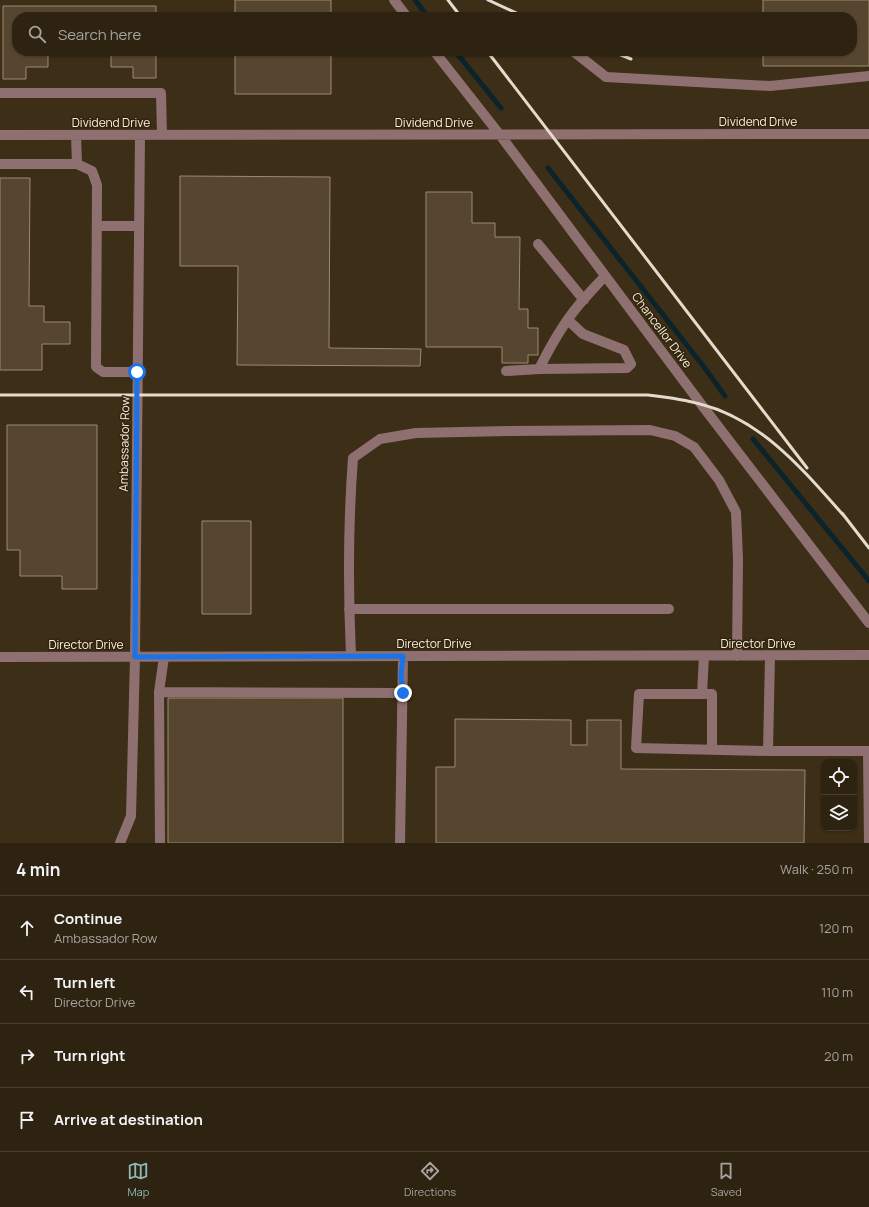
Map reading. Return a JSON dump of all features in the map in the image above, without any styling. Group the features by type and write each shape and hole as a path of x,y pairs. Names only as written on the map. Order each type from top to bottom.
{"street":[{"path":"394,0 403,12"},
{"name":"Chancellor Drive","path":"438,56 500,135 701,404 869,623"},
{"path":"579,56 606,77 770,86 869,76"},
{"path":"0,93 161,93 162,135"},
{"name":"Dividend Drive","path":"0,135 869,134"},
{"path":"76,135 78,164"},
{"name":"Ambassador Row","path":"120,843 131,816 135,657 140,135"},
{"path":"0,164 78,164 92,171 97,185 96,367 103,372 137,372"},
{"path":"97,226 139,226"},
{"path":"538,244 584,300"},
{"path":"539,370 550,347 568,320 605,276"},
{"path":"506,371 627,368 632,364 624,350 583,334 568,320"},
{"path":"350,656 350,496 353,458 380,439 416,433 509,430 650,430 675,436 694,447 719,480 736,512 738,559 737,656"},
{"path":"349,609 669,609"},
{"name":"Director Drive","path":"0,657 869,655"},
{"path":"400,843 403,693 401,676 403,656"},
{"path":"702,694 704,656"},
{"path":"768,751 770,656"},
{"path":"160,843 160,692 164,657"},
{"path":"160,692 403,693"},
{"path":"712,750 712,694 639,694 636,748 712,750 768,751 868,751 869,843"}],"building":[{"path":"235,0 331,0 331,12 235,12"},
{"path":"763,0 869,0 869,66 763,66 763,56 857,56 857,12 763,12"},
{"path":"3,6 156,6 156,12 12,12 12,56 48,56 48,67 26,67 26,79 3,79"},
{"path":"111,56 156,56 156,78 133,78 133,67 111,67"},
{"path":"235,56 331,56 331,94 235,94"},
{"path":"180,176 330,177 329,348 421,349 420,366 237,365 238,266 180,266"},
{"path":"0,178 30,178 29,306 44,306 44,322 70,322 70,344 42,344 42,370 0,370"},
{"path":"426,192 472,192 472,223 495,223 495,237 520,237 519,309 528,309 528,328 538,328 538,355 528,355 528,363 502,363 502,347 426,347"},
{"path":"7,425 97,425 97,589 62,589 62,576 20,576 20,550 7,550"},
{"path":"202,521 251,521 251,614 202,614"},
{"path":"168,698 343,698 343,843 168,843"},
{"path":"455,719 571,720 571,745 587,745 587,720 621,720 621,769 805,770 804,843 436,843 436,767 455,767"}],"waterway":[{"path":"415,0 424,12"},
{"path":"459,56 501,108"},
{"path":"548,168 725,396"},
{"path":"753,439 869,581"}],"railway":[{"path":"448,0 457,12"},
{"path":"488,0 514,12"},
{"path":"491,56 807,468"},
{"path":"624,56 631,59"},
{"path":"0,395 648,395 681,399 723,412 743,422 763,435 798,465 845,517"},
{"path":"842,513 869,548"}],"route":[{"path":"137,372 135,657 403,656 401,676 403,693"}]}
